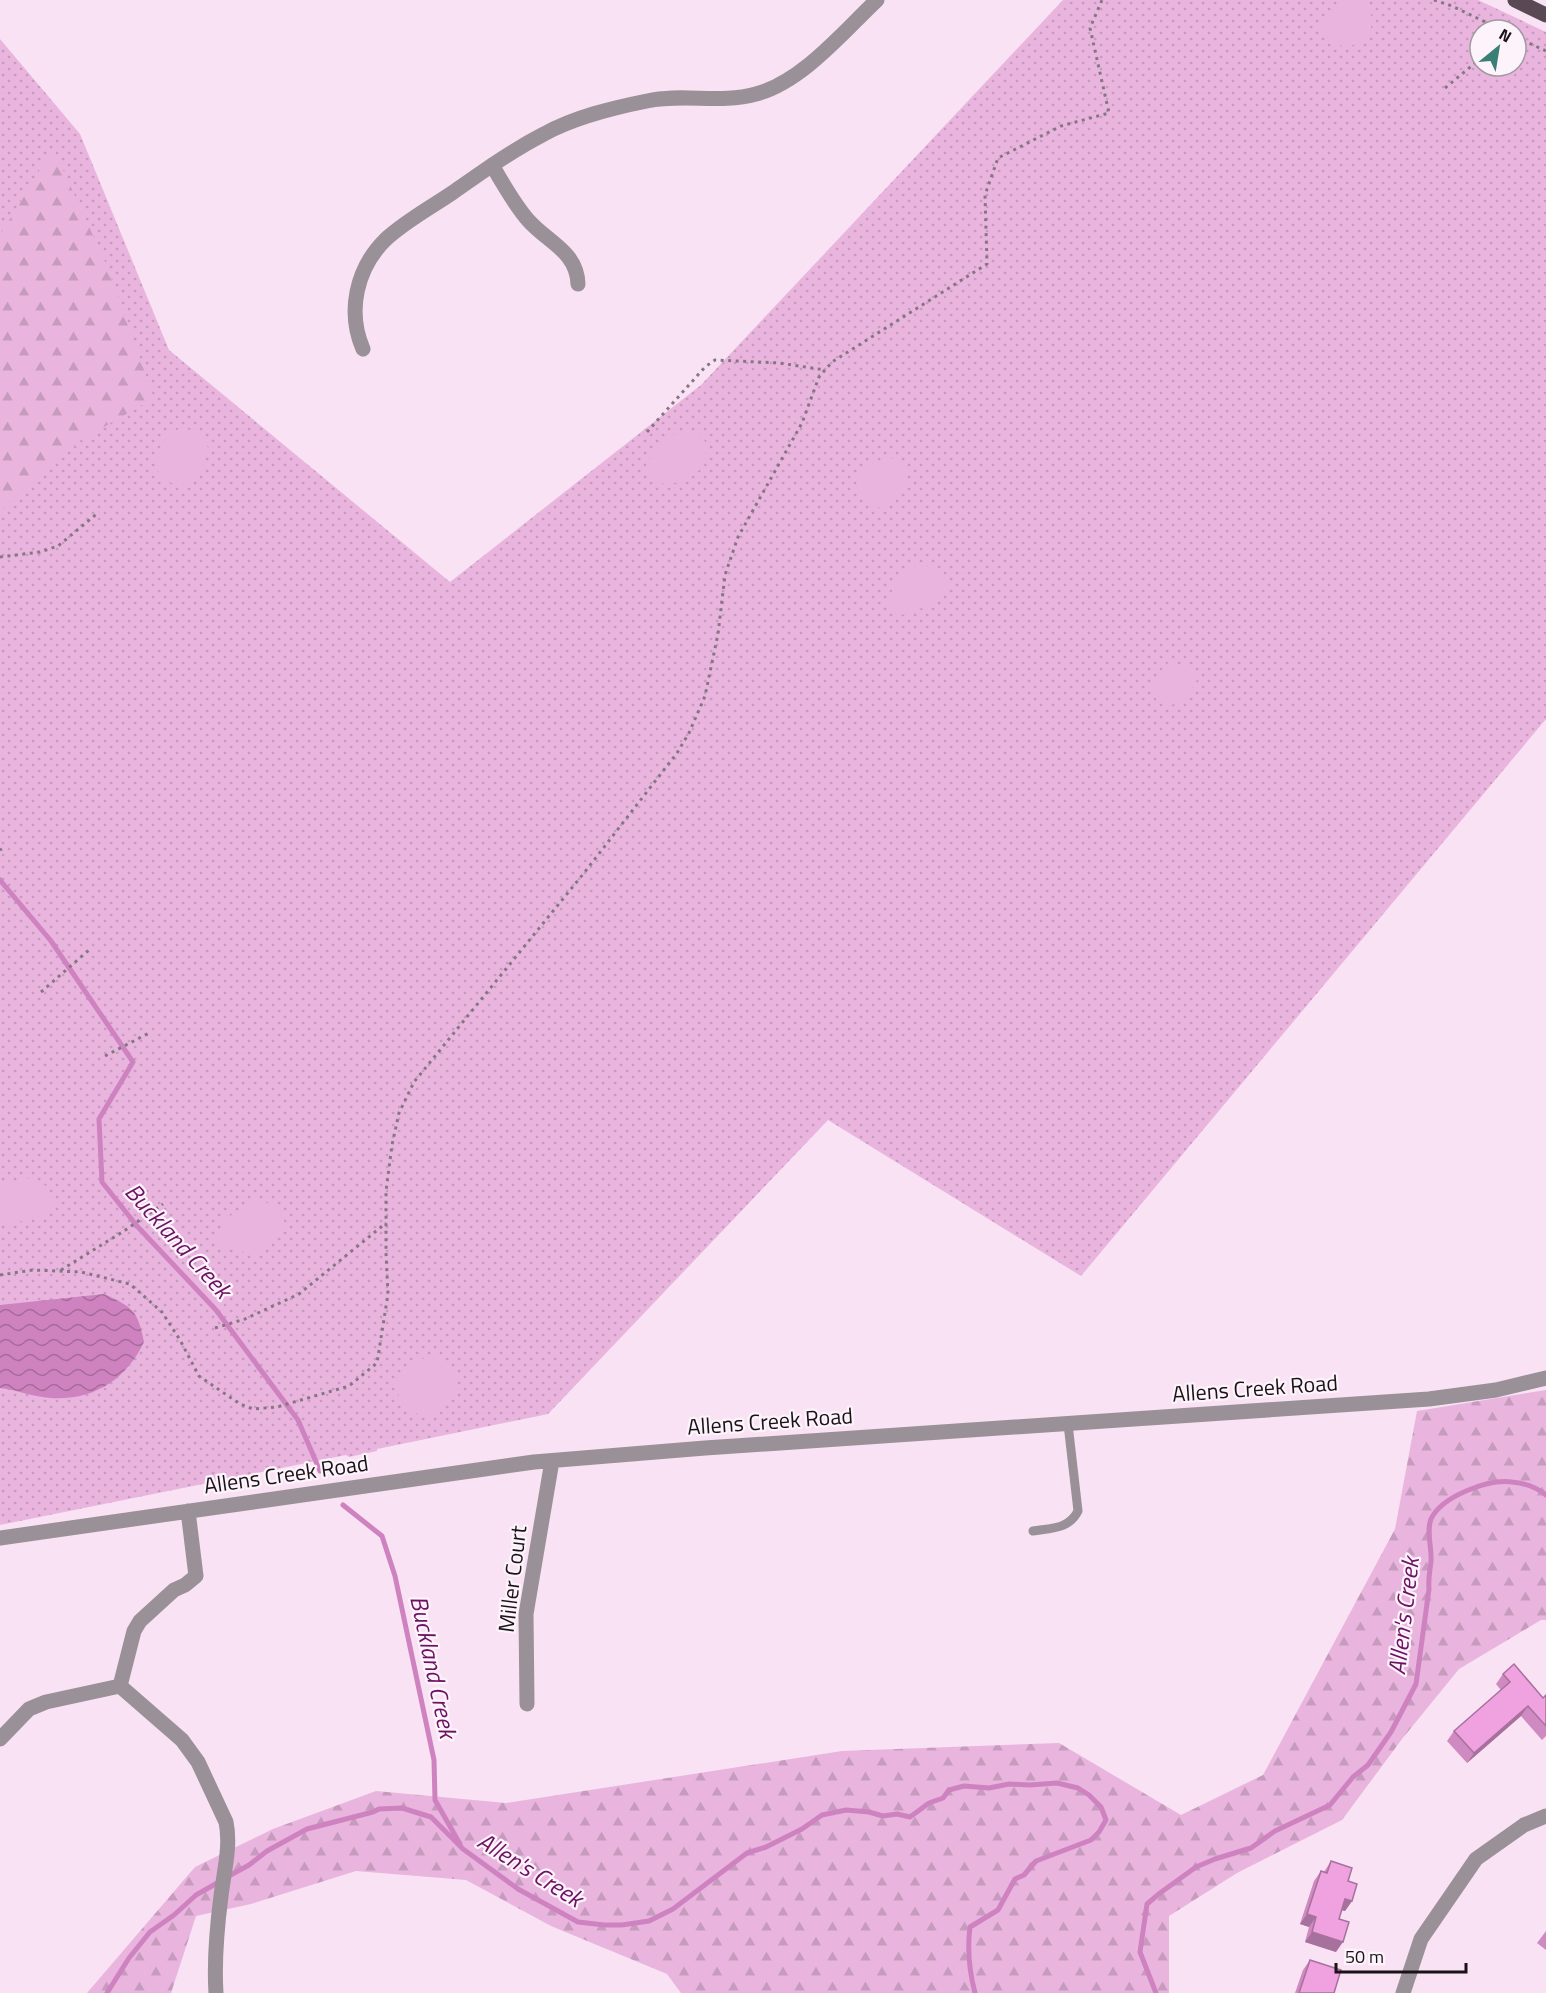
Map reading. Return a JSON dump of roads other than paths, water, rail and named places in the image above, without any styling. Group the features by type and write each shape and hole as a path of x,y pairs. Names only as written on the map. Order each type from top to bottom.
{"main road":[{"path":"1515,0 1546,15"}],"street":[{"path":"363,349 356,333 355,304 358,288 374,254 397,230 492,165 545,133 574,120 604,111 650,100 692,98 723,100 757,94 784,82 805,67 877,0"},
{"path":"492,165 514,203 529,222 565,251 575,266 578,284"},
{"name":"Allens Creek Road","path":"0,1538 552,1461 705,1448 1429,1399 1496,1390 1546,1378"},
{"name":"Miller Court","path":"527,1704 526,1614 552,1461"},
{"path":"120,1686 134,1631 140,1621 174,1590 196,1576 188,1511"},
{"path":"0,1739 29,1709 46,1702 120,1686"},
{"path":"120,1686 182,1740 198,1762 226,1822 227,1856 221,1898 216,1993"},
{"path":"1403,1993 1421,1938 1476,1859 1524,1825 1546,1816"}],"lane":[{"path":"1033,1531 1062,1527 1069,1523 1078,1511 1068,1424"}],"water":[{"path":"104,1294 133,1311 144,1342 137,1355 118,1377 94,1392 66,1398 50,1398 0,1388 0,1305"}],"waterway":[{"name":"Buckland Creek","path":"0,880 51,941 133,1062 99,1119 102,1182 137,1226 216,1310 298,1420 320,1471"},
{"name":"Allen's Creek","path":"1156,1993 1140,1952 1147,1904 1196,1867 1251,1848 1275,1831 1330,1805 1353,1777 1368,1765 1391,1732 1416,1684 1429,1589 1430,1524 1437,1511 1455,1496 1491,1483 1521,1483 1546,1495"},
{"name":"Buckland Creek","path":"343,1505 382,1536 395,1576 434,1760 435,1800 460,1844"},
{"name":"Allen's Creek","path":"227,1877 307,1829 379,1809 402,1808 431,1817 463,1849 518,1889 578,1922 622,1925 649,1921 673,1909 747,1853 766,1847 802,1829 822,1815 846,1810 883,1816 897,1814 910,1817 929,1803 943,1798 949,1790 964,1786 989,1788 1009,1784 1057,1783 1078,1788 1101,1807 1106,1820 1091,1840 1036,1861 1024,1875 1015,1879 998,1910 970,1927 969,1960 975,1993"},
{"name":"Allen's Creek","path":"107,1993 129,1958 150,1932 196,1895 219,1882"}]}
